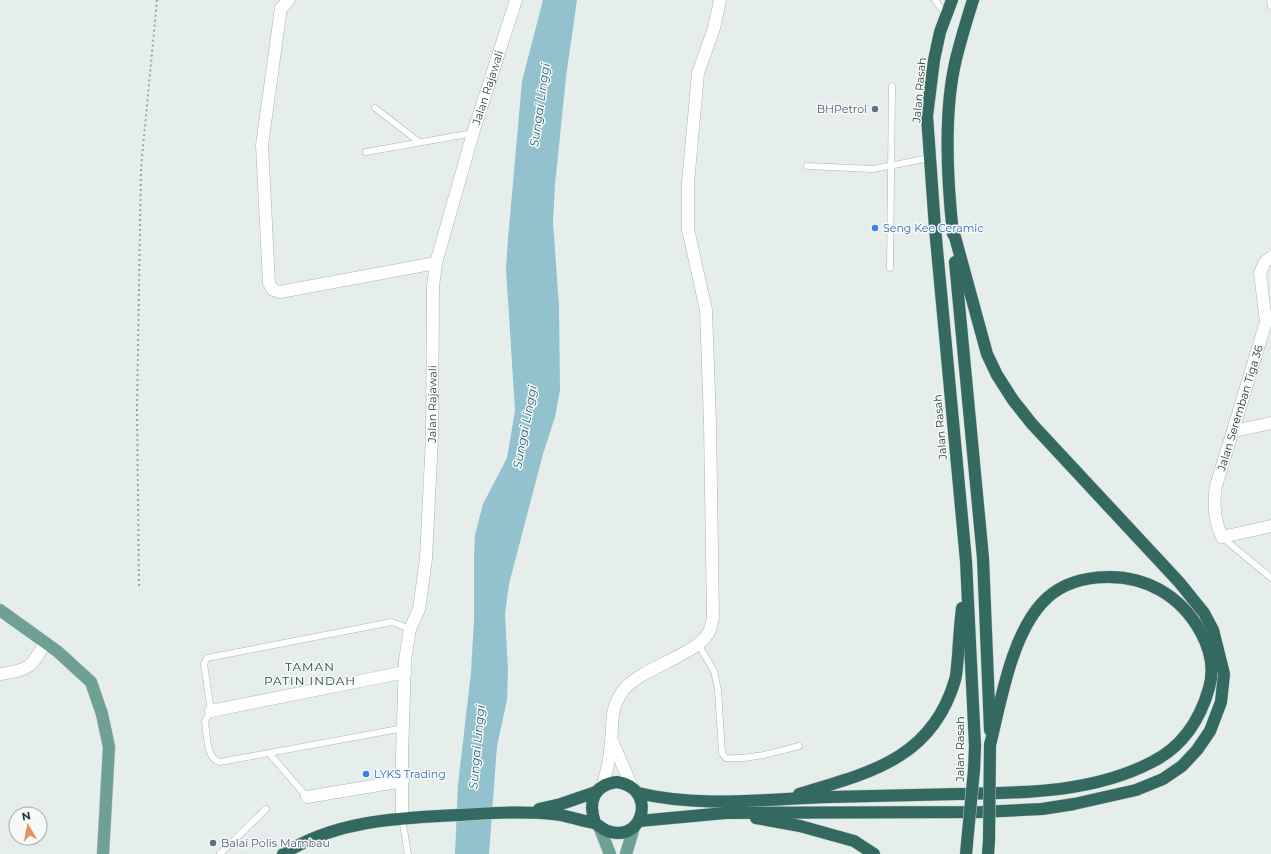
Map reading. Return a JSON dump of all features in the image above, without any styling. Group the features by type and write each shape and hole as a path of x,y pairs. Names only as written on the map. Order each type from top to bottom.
{"highway":[{"name":"Jalan Rasah","path":"952,0 940,32 934,60 928,116 930,158 966,561 974,746 974,770 966,848"},
{"path":"973,0 955,60 948,114 952,226 983,558 990,745 988,854"},
{"path":"283,854 294,847 328,832 368,822 418,817 524,812 555,814 597,824 612,833 620,833 637,824 726,813 981,812 1042,809 1074,804 1136,790 1163,779 1182,766 1197,750 1210,731 1221,702 1224,674 1213,630 1204,612 1179,582 1032,424 1013,400 997,375 987,354 952,226"},
{"path":"784,798 844,780 896,759 927,735 944,709 956,679 966,561"},
{"path":"524,812 561,804 617,782 635,790 665,799 697,801 1017,793 1090,784 1153,762 1176,746 1188,732 1197,718 1210,686 1211,668 1203,636 1178,604 1160,590 1135,580 1104,577 1078,582 1058,590 1043,601 1029,618 1017,645 990,745"},
{"path":"597,824 591,806 599,790"},
{"path":"635,790 643,806 637,824"},
{"path":"726,813 800,826 854,841 874,854"}],"main road":[{"path":"0,610 69,661 91,682 102,714 109,747 103,854"},
{"path":"597,824 610,854"},
{"path":"626,854 637,824"}],"street":[{"path":"289,0 281,8 262,145 269,282 273,290 280,292 436,263"},
{"name":"Jalan Rajawali","path":"402,818 404,660 410,629 419,609 426,559 432,437 433,287 436,263 473,133 516,0"},
{"path":"599,790 608,769 612,740 611,718 615,703 622,691 637,678 698,644 709,632 713,618 711,438 706,310 688,229 688,183 698,73 714,28 720,0"},
{"name":"Jalan Seremban Tiga 36","path":"1222,537 1217,526 1213,502 1216,486 1268,321 1260,273 1265,262 1271,257"},
{"path":"1234,431 1271,423"},
{"path":"1222,537 1271,526"},
{"path":"0,674 20,671 32,665 45,643"},
{"path":"211,711 404,672"},
{"path":"612,740 635,790"},
{"path":"307,797 403,781"}],"lane":[{"path":"935,0 946,15"},
{"path":"1270,0 1271,6"},
{"path":"890,268 889,198 892,166 892,86"},
{"path":"375,108 419,142"},
{"path":"366,152 473,133"},
{"path":"808,166 873,169 930,158"},
{"path":"1222,537 1271,578"},
{"path":"404,728 220,762 216,761 211,757 205,721 211,711 204,664 207,658 392,622 410,629"},
{"path":"698,644 714,671 718,690 722,753 726,758 735,759 798,746"},
{"path":"269,753 307,797"},
{"path":"220,854 266,810"},
{"path":"402,818 408,854"}],"path":[{"path":"139,586 137,410 142,168 157,0"}],"water":[{"name":"Sungai Linggi","path":"543,0 577,0 566,77 555,185 553,222 559,306 560,390 555,417 543,454 509,584 505,614 508,670 507,700 497,746 489,854 455,854 458,785 471,672 474,620 475,535 483,504 507,458 515,411 506,268 522,81"}],"place":[{"name":"BHPetrol","path":"875,109"},
{"name":"Seng Kee Ceramic","path":"875,228"},
{"name":"LYKS Trading","path":"366,774"},
{"name":"Balai Polis Mambau","path":"213,843"}],"district":[{"name":"TAMAN PATIN INDAH","path":"310,674"}]}
